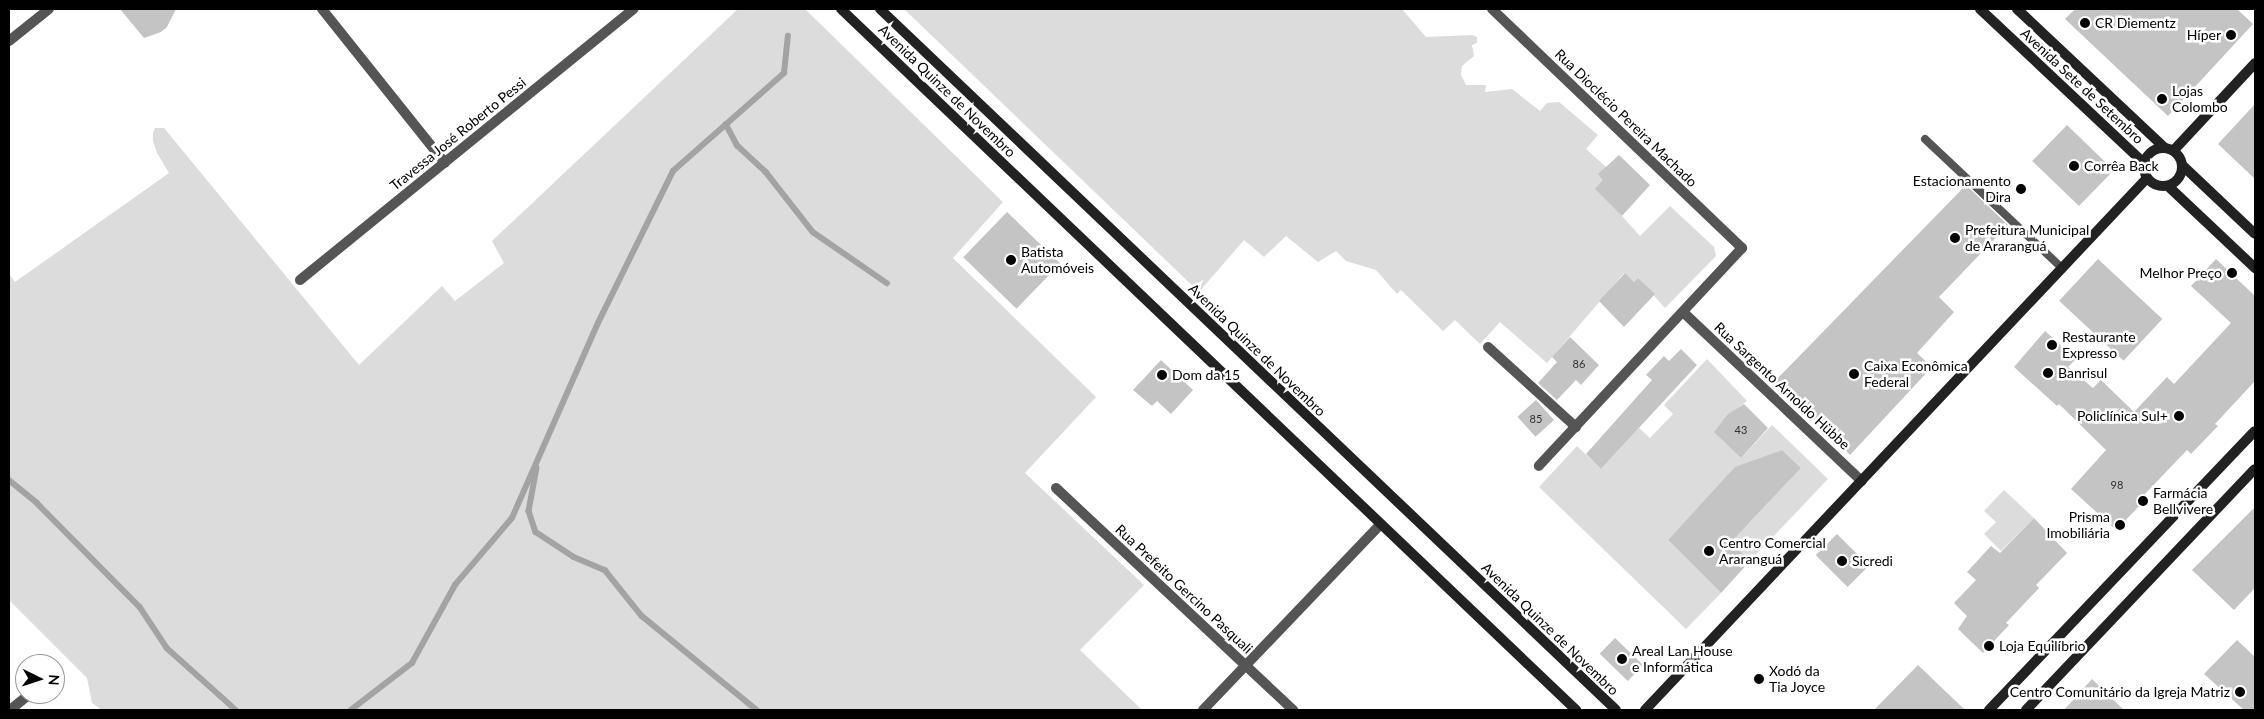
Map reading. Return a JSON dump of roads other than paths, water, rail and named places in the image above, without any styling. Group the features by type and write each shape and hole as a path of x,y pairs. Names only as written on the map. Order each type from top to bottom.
{"street":[{"path":"9,41 49,9"},
{"path":"322,9 445,162"},
{"name":"Travessa José Roberto Pessi","path":"300,280 634,9"},
{"name":"Avenida Quinze de Novembro","path":"841,9 1576,710"},
{"name":"Avenida Quinze de Novembro","path":"880,9 1616,710"},
{"name":"Rua Dioclécio Pereira Machado","path":"1492,9 1742,248 1683,312"},
{"name":"Avenida Sete de Setembro","path":"1980,9 2144,163"},
{"name":"Avenida Sete de Setembro","path":"2017,9 2169,149"},
{"path":"2255,63 2169,149 2153,150 2144,163 2147,178 2156,185 2168,186 2255,268"},
{"path":"2168,186 2179,178 2182,165 2181,159 2169,149"},
{"path":"2182,165 2255,234"},
{"path":"1645,710 2147,178"},
{"path":"1539,466 1683,312"},
{"name":"Rua Sargento Arnoldo Hübbe","path":"1683,312 1862,481"},
{"path":"1488,347 1576,427"},
{"path":"1989,710 2255,431"},
{"path":"2026,710 2255,469"},
{"name":"Rua Prefeito Gercino Pasquali","path":"1056,488 1293,710"},
{"path":"1203,710 1381,524"}],"lane":[{"path":"1924,139 2062,268"}],"waterway":[{"path":"351,710 412,663 455,585 512,518 598,323 673,171 784,73 788,36"},
{"path":"726,124 737,145 766,172 813,232 887,283"},
{"path":"537,468 529,511 536,532 574,557 605,570 642,616 757,710"},
{"path":"9,480 37,503 140,607 167,648 236,710"}],"place":[{"name":"CR Diementz","path":"2085,23"},
{"name":"Híper","path":"2231,35"},
{"name":"Lojas Colombo","path":"2162,99"},
{"name":"Corrêa Back","path":"2074,166"},
{"name":"Estacionamento Dira","path":"2021,189"},
{"name":"Prefeitura Municipal de Araranguá","path":"1955,238"},
{"name":"Batista Automóveis","path":"1011,260"},
{"name":"Melhor Preço","path":"2232,273"},
{"name":"Restaurante Expresso","path":"2052,345"},
{"name":"Banrisul","path":"2048,373"},
{"name":"Caixa Econômica Federal","path":"1854,374"},
{"name":"Dom da 15","path":"1162,375"},
{"name":"Policlínica Sul+","path":"2179,416"},
{"name":"Farmácia Bellvivere","path":"2143,501"},
{"name":"Prisma Imobiliária","path":"2120,525"},
{"name":"Centro Comercial Araranguá","path":"1709,551"},
{"name":"Sicredi","path":"1842,561"},
{"name":"Loja Equilíbrio","path":"1989,646"},
{"name":"Areal Lan House e Informática","path":"1622,659"},
{"name":"Xodó da Tia Joyce","path":"1759,679"},
{"name":"Centro Comunitário da Igreja Matriz","path":"2240,692"}]}
